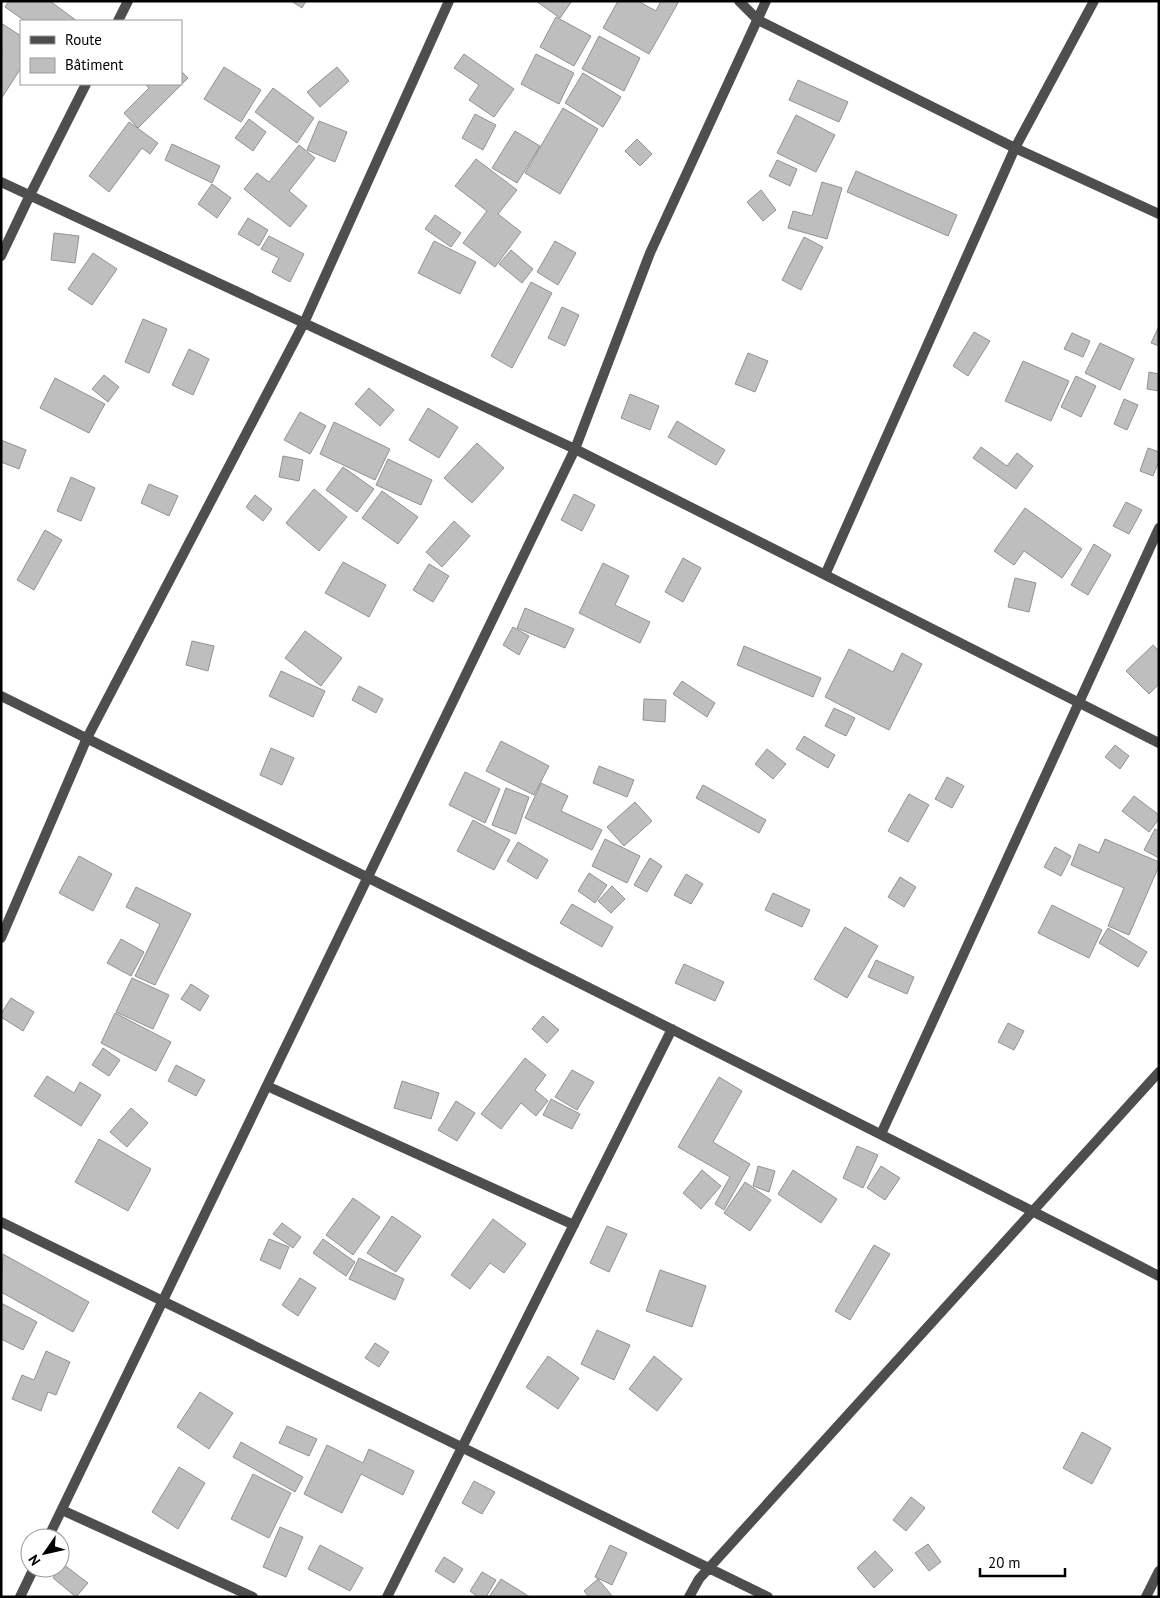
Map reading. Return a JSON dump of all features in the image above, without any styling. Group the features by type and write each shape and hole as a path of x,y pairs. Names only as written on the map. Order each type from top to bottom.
{"street":[{"path":"118,20 128,1"},
{"path":"1,938 87,738 304,323 449,1"},
{"path":"739,1 758,20 1015,148 1159,214"},
{"path":"53,1528 575,449 650,253 766,1"},
{"path":"825,575 1015,148 1094,1"},
{"path":"1,256 86,85"},
{"path":"1,182 575,449 1159,742"},
{"path":"881,1134 1159,528"},
{"path":"1,696 368,876 1159,1276"},
{"path":"387,1597 672,1029"},
{"path":"689,1597 699,1579 1159,1072"},
{"path":"267,1086 574,1225"},
{"path":"1,1222 768,1597"},
{"path":"62,1510 253,1597"},
{"path":"1146,1597 1159,1571"},
{"path":"20,1597 29,1578"}],"building":[{"path":"9,1 50,1 76,20 24,20 5,7"},
{"path":"291,1 306,1 302,8"},
{"path":"536,1 572,1 560,18"},
{"path":"618,1 638,1 656,11 661,1 675,1 678,3 649,54 603,28"},
{"path":"556,17 591,36 574,66 540,47"},
{"path":"1,23 20,35 20,70 1,99 1,53 3,51 1,50"},
{"path":"599,36 640,58 624,91 582,69"},
{"path":"464,54 514,89 494,117 469,100 479,85 454,68"},
{"path":"536,54 574,73 559,104 521,84"},
{"path":"224,67 261,90 241,122 204,99"},
{"path":"337,67 349,81 320,107 307,92"},
{"path":"182,72 188,78 182,84"},
{"path":"583,73 621,97 603,127 565,103"},
{"path":"798,80 848,102 839,122 789,100"},
{"path":"146,85 181,85 138,128 124,113 149,88"},
{"path":"273,88 314,118 297,143 255,112"},
{"path":"563,108 598,129 560,194 525,173"},
{"path":"475,114 496,125 483,150 462,138"},
{"path":"796,115 835,135 816,172 777,153"},
{"path":"249,119 266,132 253,151 235,138"},
{"path":"319,121 347,132 335,162 307,150"},
{"path":"129,122 158,143 150,154 142,148 109,192 89,176"},
{"path":"515,131 540,146 517,183 492,168"},
{"path":"637,139 652,154 640,166 625,151"},
{"path":"172,144 220,166 212,183 165,160"},
{"path":"299,145 315,158 289,191 307,206 290,227 244,189 257,173 269,182"},
{"path":"476,159 517,190 498,214 521,232 495,267 463,243 487,211 455,186"},
{"path":"777,160 797,169 790,186 769,176"},
{"path":"856,171 957,215 948,236 847,192"},
{"path":"822,182 842,188 827,239 788,228 793,211 812,216"},
{"path":"212,184 231,198 217,218 198,204"},
{"path":"761,190 776,210 763,221 747,202"},
{"path":"435,215 461,233 451,247 425,229"},
{"path":"248,218 268,230 259,246 238,234"},
{"path":"54,233 79,236 75,263 51,260"},
{"path":"269,236 304,254 290,282 272,272 279,258 261,249"},
{"path":"804,237 823,247 801,290 782,280"},
{"path":"434,241 476,262 460,294 418,273"},
{"path":"555,241 576,253 558,285 537,272"},
{"path":"511,250 533,269 522,283 499,264"},
{"path":"93,253 117,269 92,305 68,289"},
{"path":"531,282 552,293 512,368 491,356"},
{"path":"562,307 579,315 565,346 548,338"},
{"path":"143,319 167,329 149,373 125,362"},
{"path":"1159,326 1159,346 1151,343"},
{"path":"974,332 990,341 968,376 953,366"},
{"path":"1072,333 1090,341 1083,357 1064,349"},
{"path":"1100,343 1134,359 1120,390 1085,373"},
{"path":"189,349 209,359 193,395 172,385"},
{"path":"748,353 768,361 755,392 735,384"},
{"path":"1023,361 1069,381 1051,421 1005,401"},
{"path":"1149,372 1159,374 1159,391 1147,389"},
{"path":"104,375 119,387 108,402 92,389"},
{"path":"1076,376 1096,386 1081,417 1061,407"},
{"path":"55,378 105,404 89,433 40,408"},
{"path":"369,388 394,410 380,426 355,404"},
{"path":"630,394 659,406 650,430 621,418"},
{"path":"1124,399 1138,405 1127,430 1114,424"},
{"path":"428,408 458,427 439,458 409,440"},
{"path":"300,412 326,426 310,454 284,440"},
{"path":"677,421 725,450 716,465 668,437"},
{"path":"334,422 390,449 375,480 320,454"},
{"path":"1,440 26,450 19,469 1,462"},
{"path":"477,443 504,468 472,503 444,478"},
{"path":"981,447 1007,466 1017,453 1033,466 1016,489 973,458"},
{"path":"1148,448 1159,452 1159,461 1153,476 1140,471"},
{"path":"283,456 303,460 299,481 279,477"},
{"path":"388,459 432,480 421,505 376,485"},
{"path":"343,467 374,489 357,512 326,490"},
{"path":"71,477 95,488 81,521 57,511"},
{"path":"149,484 178,496 169,516 141,503"},
{"path":"314,489 347,517 319,551 286,523"},
{"path":"382,491 418,517 398,544 362,518"},
{"path":"574,494 595,505 582,531 561,520"},
{"path":"255,495 272,509 263,521 246,507"},
{"path":"1126,502 1142,510 1129,534 1113,526"},
{"path":"1025,508 1082,549 1062,578 1024,551 1014,565 994,551"},
{"path":"454,521 470,536 442,567 426,552"},
{"path":"45,530 62,540 34,590 17,580"},
{"path":"1094,544 1111,555 1088,595 1071,585"},
{"path":"683,558 701,568 683,602 665,592"},
{"path":"343,562 386,585 369,617 325,593"},
{"path":"603,563 629,576 615,605 650,622 640,643 579,613"},
{"path":"429,564 449,576 433,602 413,590"},
{"path":"1015,578 1036,583 1029,612 1008,607"},
{"path":"525,608 574,629 565,648 517,628"},
{"path":"513,627 529,636 519,655 503,645"},
{"path":"305,631 342,658 321,686 285,658"},
{"path":"192,641 214,646 208,671 186,665"},
{"path":"1153,645 1159,651 1159,684 1149,694 1126,671"},
{"path":"744,646 821,678 813,697 737,665"},
{"path":"849,649 893,672 902,653 922,664 889,730 825,697"},
{"path":"281,671 325,691 313,717 269,696"},
{"path":"682,681 715,703 707,717 673,694"},
{"path":"359,686 383,699 376,713 352,700"},
{"path":"644,699 666,700 665,722 643,720"},
{"path":"834,708 855,718 846,736 825,726"},
{"path":"804,736 835,755 828,768 796,749"},
{"path":"501,741 549,766 534,795 486,771"},
{"path":"1115,745 1129,756 1120,769 1105,757"},
{"path":"271,748 294,758 282,785 260,775"},
{"path":"767,749 786,764 773,779 755,764"},
{"path":"599,766 634,780 627,797 593,783"},
{"path":"465,772 500,789 485,823 449,805"},
{"path":"947,777 964,786 952,808 935,799"},
{"path":"541,783 568,796 561,811 602,830 592,850 525,818"},
{"path":"703,785 766,820 759,833 696,798"},
{"path":"506,788 529,797 516,834 492,825"},
{"path":"909,794 929,805 908,842 888,831"},
{"path":"1134,796 1159,815 1159,819 1149,832 1122,811"},
{"path":"635,802 652,821 624,846 607,827"},
{"path":"473,820 510,840 494,870 457,851"},
{"path":"1155,829 1159,831 1159,858 1144,850"},
{"path":"605,839 640,856 627,883 592,866"},
{"path":"1105,839 1159,862 1159,866 1129,935 1108,926 1124,888 1071,865 1079,844 1099,853"},
{"path":"518,842 548,860 537,879 507,861"},
{"path":"1055,847 1071,856 1061,876 1044,867"},
{"path":"79,856 112,874 93,911 59,893"},
{"path":"650,858 662,866 647,892 634,885"},
{"path":"589,873 607,885 595,903 578,891"},
{"path":"686,874 703,884 691,904 674,895"},
{"path":"900,877 916,887 904,907 888,897"},
{"path":"612,886 625,899 611,913 598,901"},
{"path":"136,887 191,914 155,985 135,976 160,924 126,907"},
{"path":"773,893 810,910 802,927 765,910"},
{"path":"572,904 613,927 602,947 560,923"},
{"path":"1052,905 1102,930 1089,958 1038,933"},
{"path":"845,927 878,946 847,998 814,979"},
{"path":"1108,928 1147,952 1138,967 1099,943"},
{"path":"121,939 144,952 131,976 107,963"},
{"path":"876,960 914,977 907,994 868,977"},
{"path":"684,964 724,982 715,1001 675,983"},
{"path":"132,978 169,995 153,1029 116,1012"},
{"path":"191,984 209,996 200,1011 181,999"},
{"path":"11,998 34,1012 23,1031 1,1017"},
{"path":"115,1013 171,1042 156,1071 101,1043"},
{"path":"543,1016 559,1030 547,1043 532,1029"},
{"path":"1008,1023 1024,1031 1014,1050 998,1042"},
{"path":"103,1048 120,1060 109,1076 92,1065"},
{"path":"525,1058 546,1075 535,1090 548,1101 536,1116 521,1103 501,1129 481,1114"},
{"path":"176,1065 205,1080 196,1096 168,1081"},
{"path":"572,1070 594,1082 577,1110 555,1097"},
{"path":"47,1076 74,1093 80,1082 101,1095 81,1126 34,1096"},
{"path":"719,1077 742,1091 713,1142 750,1164 724,1210 715,1204 730,1177 678,1147"},
{"path":"402,1081 439,1093 431,1119 394,1108"},
{"path":"551,1099 580,1114 572,1129 543,1115"},
{"path":"456,1101 475,1113 457,1141 438,1130"},
{"path":"131,1108 148,1123 127,1147 110,1132"},
{"path":"99,1139 151,1169 128,1211 75,1182"},
{"path":"857,1146 878,1155 863,1188 843,1178"},
{"path":"758,1166 775,1171 769,1192 753,1186"},
{"path":"881,1166 900,1178 885,1200 867,1188"},
{"path":"702,1170 721,1186 701,1209 683,1193"},
{"path":"793,1170 837,1199 821,1223 778,1194"},
{"path":"745,1182 771,1200 750,1231 724,1213"},
{"path":"353,1198 380,1217 353,1255 326,1235"},
{"path":"392,1216 421,1236 396,1272 367,1253"},
{"path":"493,1219 526,1244 504,1273 490,1263 470,1289 451,1275"},
{"path":"282,1223 301,1237 293,1248 273,1234"},
{"path":"607,1226 627,1234 609,1272 590,1263"},
{"path":"269,1239 289,1247 280,1269 260,1260"},
{"path":"323,1239 355,1262 346,1276 313,1253"},
{"path":"874,1245 890,1254 850,1320 835,1311"},
{"path":"3,1254 89,1302 73,1332 1,1292"},
{"path":"359,1258 404,1279 395,1300 349,1279"},
{"path":"660,1270 706,1286 692,1327 646,1311"},
{"path":"300,1278 316,1288 298,1316 282,1305"},
{"path":"1,1303 37,1322 23,1350 1,1339"},
{"path":"597,1330 630,1345 614,1380 581,1364"},
{"path":"375,1343 389,1352 379,1367 365,1358"},
{"path":"46,1351 70,1362 56,1395 48,1392 41,1411 12,1399 22,1375 34,1380"},
{"path":"548,1356 579,1378 558,1409 526,1387"},
{"path":"654,1356 682,1379 657,1411 629,1389"},
{"path":"200,1392 233,1413 209,1449 177,1427"},
{"path":"287,1426 317,1439 309,1456 279,1443"},
{"path":"1082,1432 1111,1448 1092,1484 1063,1468"},
{"path":"241,1442 303,1477 295,1492 233,1457"},
{"path":"327,1445 363,1463 369,1449 414,1471 403,1495 361,1474 342,1513 304,1494"},
{"path":"179,1467 205,1483 178,1529 152,1512"},
{"path":"253,1474 291,1493 269,1538 231,1519"},
{"path":"474,1481 495,1492 482,1514 462,1503"},
{"path":"911,1497 925,1508 906,1531 893,1520"},
{"path":"280,1527 303,1537 286,1577 263,1567"},
{"path":"928,1544 941,1562 929,1571 915,1553"},
{"path":"320,1545 363,1568 350,1591 308,1569"},
{"path":"610,1545 627,1553 612,1585 595,1577"},
{"path":"875,1551 893,1570 874,1588 857,1568"},
{"path":"444,1557 463,1569 454,1583 435,1571"},
{"path":"70,1569 88,1583 76,1597 53,1578 70,1578"},
{"path":"482,1572 496,1580 486,1597 478,1597 470,1591"},
{"path":"501,1579 530,1597 489,1597"},
{"path":"598,1579 613,1597 589,1597 584,1591"}]}
